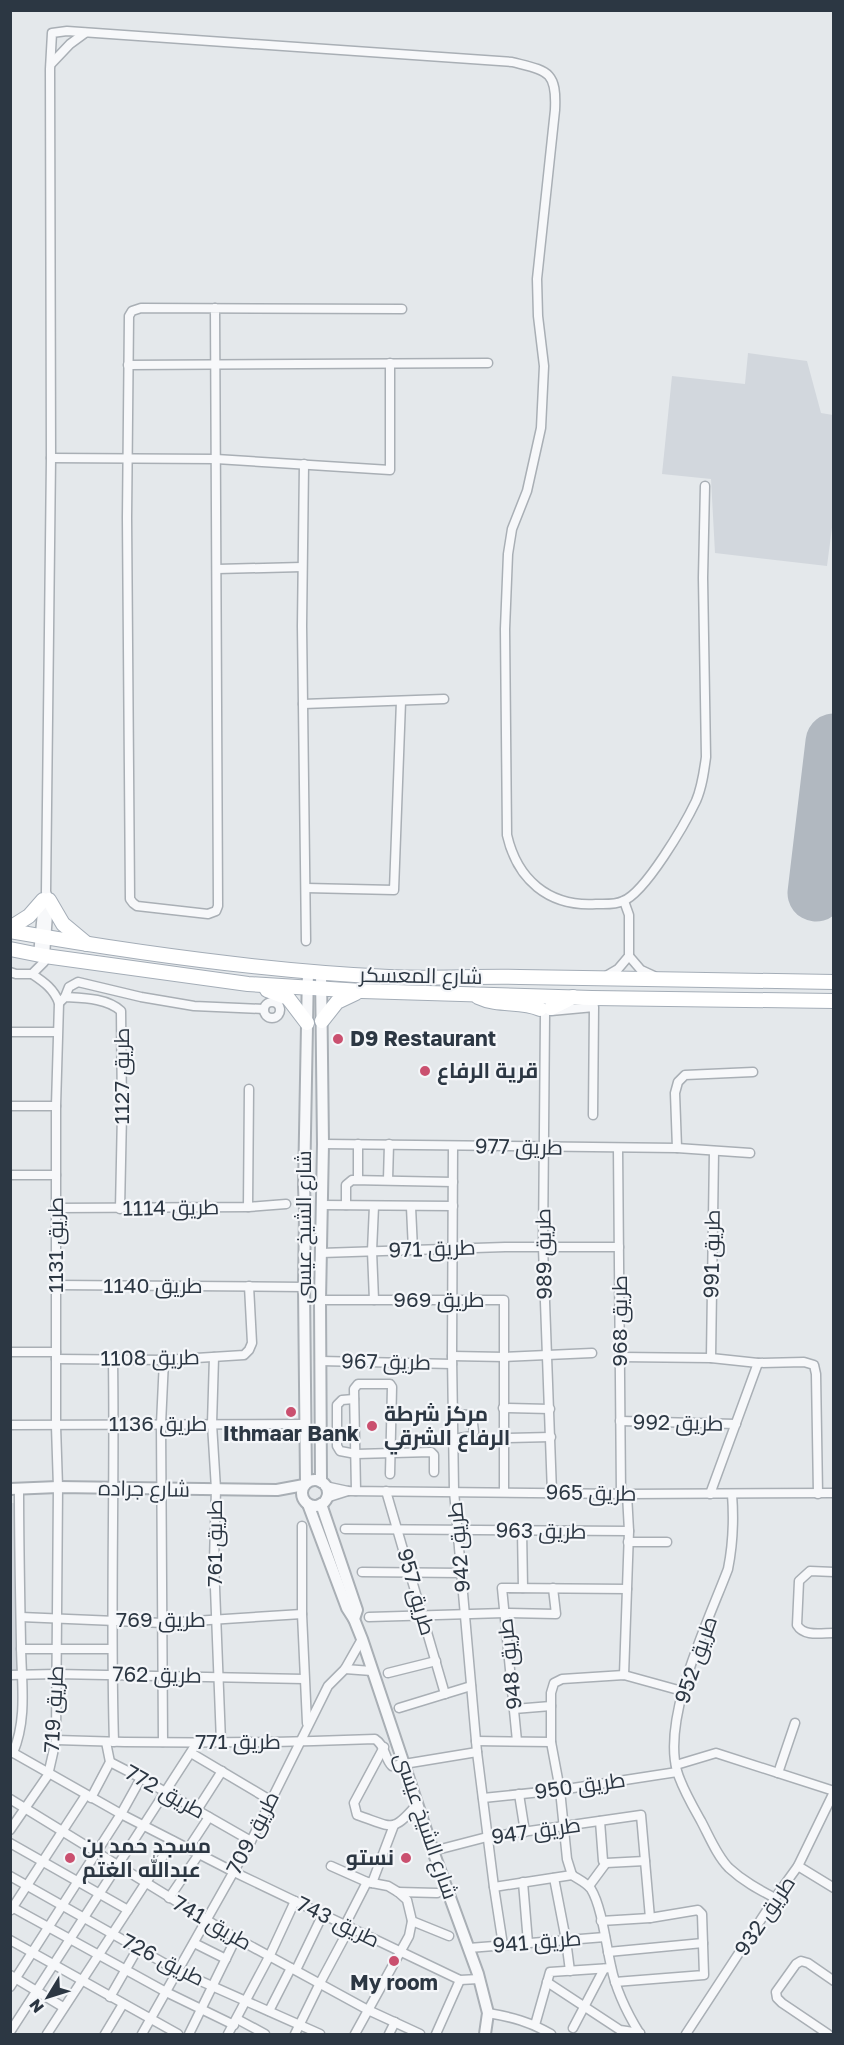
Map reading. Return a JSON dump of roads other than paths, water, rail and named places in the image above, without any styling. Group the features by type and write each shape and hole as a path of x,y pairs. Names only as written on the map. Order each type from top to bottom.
{"main road":[{"path":"10,929 28,916 46,898 63,924 89,946"},
{"name":"شارع المعسكر","path":"10,929 89,946 315,972 399,977 834,982"},
{"name":"شارع المعسكر","path":"10,949 41,956 248,984 362,991 834,1001"},
{"path":"248,984 288,998 307,1023"},
{"path":"322,1021 342,998 362,991"},
{"path":"471,993 495,1004 528,1005 547,1011 573,997"}],"street":[{"path":"32,974 44,962 41,956 46,898 51,458 52,33 67,31 512,62 543,70 554,80 555,110 537,279 538,316 544,366 541,428 527,491 512,529 508,554 504,629 507,835 511,852 520,870 532,884 565,902 589,905 624,901 641,888 678,833 696,801 702,783 706,757 703,579 705,486"},
{"path":"51,64 70,44 85,33"},
{"path":"214,308 218,908 208,914 137,906 130,899 128,319 130,313 135,309 214,308 402,309"},
{"path":"51,458 216,459 390,470 390,363"},
{"path":"128,365 488,363"},
{"path":"304,464 302,567 306,941"},
{"path":"217,569 302,567"},
{"path":"303,704 444,699"},
{"path":"306,888 394,890 401,701"},
{"path":"602,979 618,969 629,956 629,915 624,901"},
{"path":"629,956 641,970 660,980"},
{"path":"10,972 32,974 47,984 62,1000 69,987 78,982 194,1006 264,1009"},
{"name":"شارع الشيخ عيسى","path":"315,972 315,988 322,1021 323,1144 320,1300 323,1484"},
{"name":"شارع الشيخ عيسى","path":"305,1484 304,1287 307,1023 315,988"},
{"path":"120,992 121,1011"},
{"name":"طريق 1127","path":"62,1000 106,1002 121,1011 120,1209"},
{"name":"طريق 1131","path":"58,1487 56,1106 57,1032 62,1000"},
{"path":"547,1011 594,1007 592,1115"},
{"name":"طريق 989","path":"547,1011 543,1299 548,1355 552,1493"},
{"path":"10,1032 57,1032"},
{"path":"677,1148 675,1093 678,1082 686,1075 753,1072"},
{"path":"248,1207 249,1089"},
{"path":"10,1106 56,1106"},
{"name":"طريق 977","path":"323,1144 677,1148 750,1152"},
{"path":"358,1144 358,1179"},
{"path":"388,1180 389,1144"},
{"name":"طريق 942","path":"453,1146 454,1491 477,1752 503,1945"},
{"name":"طريق 968","path":"618,1148 620,1422 628,1531 624,1675"},
{"name":"طريق 991","path":"711,1358 714,1151"},
{"path":"10,1175 56,1175"},
{"path":"346,1205 346,1185 352,1179 453,1182"},
{"name":"طريق 1114","path":"56,1208 248,1207 286,1204"},
{"path":"322,1205 453,1206"},
{"name":"طريق 969","path":"374,1206 372,1251 374,1300"},
{"path":"411,1207 412,1250"},
{"name":"طريق 971","path":"321,1253 619,1247"},
{"name":"طريق 1140","path":"56,1285 304,1287"},
{"name":"طريق 1108","path":"10,1352 113,1360 164,1360 244,1355 252,1343 249,1286"},
{"name":"طريق 969","path":"320,1300 452,1302 504,1300 505,1357"},
{"name":"طريق 967","path":"321,1361 452,1360 592,1353"},
{"name":"طريق 761","path":"214,1357 212,1424 216,1489 214,1562 221,1742"},
{"path":"504,1492 505,1357"},
{"path":"620,1357 711,1358 758,1363 804,1362 814,1365 818,1494"},
{"path":"113,1360 114,1489 110,1762 11,1908 50,1927 166,1992 201,2009 265,2034"},
{"path":"163,1743 162,1424 164,1360"},
{"name":"طريق 992","path":"710,1494 758,1363"},
{"path":"352,1491 356,1454 354,1389 358,1384 390,1384 392,1387 390,1474"},
{"path":"354,1399 342,1400 336,1405 337,1446 340,1450 356,1454 431,1452 434,1455 434,1472"},
{"path":"503,1408 550,1409"},
{"path":"453,1414 472,1415 474,1432 472,1436 453,1439"},
{"name":"طريق 992","path":"620,1422 736,1424"},
{"name":"طريق 1136","path":"10,1425 305,1424"},
{"path":"503,1438 551,1437"},
{"path":"313,1480 323,1484 324,1501 314,1506 305,1500 277,1490 313,1480"},
{"path":"305,1484 305,1500"},
{"name":"طريق 965","path":"323,1484 352,1491 624,1494 834,1493"},
{"name":"شارع جراده","path":"15,1489 58,1487 277,1490"},
{"name":"طريق 719","path":"10,1830 48,1775 56,1740 58,1487"},
{"path":"11,1752 19,1739 24,1703 15,1489"},
{"name":"طريق 965","path":"324,1501 352,1491"},
{"name":"طريق 957","path":"386,1491 445,1694"},
{"name":"طريق 952","path":"732,1494 734,1512 732,1551 728,1569 682,1691 675,1732 677,1768 691,1803 727,1866 746,1882 774,1898"},
{"name":"شارع الشيخ عيسى","path":"305,1500 347,1608 362,1639 433,1851 469,1948 488,2013 485,2034"},
{"name":"شارع الشيخ عيسى","path":"324,1501 357,1610 354,1619"},
{"name":"طريق 709","path":"302,1526 302,1614 308,1724"},
{"name":"طريق 963","path":"345,1529 628,1531"},
{"path":"522,1530 523,1588 627,1589"},
{"path":"628,1542 667,1542"},
{"path":"834,1572 810,1571 799,1581 797,1625 805,1633 834,1633"},
{"path":"362,1572 461,1573"},
{"name":"طريق 948","path":"517,1741 502,1588 523,1588"},
{"path":"369,1617 505,1613 556,1614 554,1588"},
{"name":"طريق 769","path":"21,1617 163,1623 302,1614"},
{"name":"طريق 709","path":"142,2034 251,1841 328,1686 345,1669 362,1639"},
{"path":"21,1649 56,1648"},
{"name":"طريق 719","path":"56,1648 111,1650"},
{"path":"388,1672 436,1661"},
{"path":"345,1669 372,1671"},
{"name":"طريق 762","path":"10,1675 217,1676 304,1679"},
{"path":"573,2028 607,1969 608,1952 601,1921 589,1886 572,1875 567,1858 560,1790 551,1742 550,1693 555,1683 562,1679 624,1675 682,1691"},
{"path":"399,1708 471,1686"},
{"path":"514,1709 551,1706"},
{"path":"778,1773 795,1723"},
{"name":"طريق 771","path":"56,1740 163,1743 375,1739 384,1747"},
{"path":"10,2032 198,1741"},
{"path":"477,1741 551,1742"},
{"path":"384,1747 387,1760 392,1766 402,1760 477,1752"},
{"path":"384,1747 354,1803 357,1815 394,1826 402,1822 418,1803"},
{"name":"طريق 743","path":"11,1752 48,1775 234,1872 460,1980 479,1979"},
{"name":"طريق 771","path":"190,1753 270,1800"},
{"name":"طريق 950","path":"483,1798 560,1790 677,1768 716,1753 834,1792"},
{"name":"طريق 772","path":"110,1762 251,1841"},
{"path":"197,1810 222,1771"},
{"path":"10,1987 13,1977 50,1927 141,1778"},
{"name":"طريق 932","path":"689,2034 774,1898 798,1866 834,1792"},
{"path":"519,1794 525,1832"},
{"name":"طريق 741","path":"10,1799 236,1938 368,2010 420,2034"},
{"name":"طريق 947","path":"433,1851 487,1837 640,1815 645,1861"},
{"path":"188,1849 209,1817"},
{"path":"600,1821 603,1861 606,1863"},
{"path":"295,2034 370,1883 394,1826"},
{"path":"47,2034 173,1841"},
{"path":"10,1843 128,1910"},
{"path":"169,1898 199,1854"},
{"path":"606,1863 645,1861 650,1918"},
{"path":"589,1886 606,1863"},
{"path":"331,1866 370,1883 388,1886 398,1892 407,1900 412,1921 409,1936 355,2034"},
{"path":"798,1866 834,1888"},
{"path":"494,1887 572,1875"},
{"name":"طريق 726","path":"10,1876 178,1971 320,2034"},
{"path":"554,1878 570,1971"},
{"path":"523,1882 528,1943"},
{"path":"398,1892 437,1893"},
{"path":"228,2034 270,1955 295,1901"},
{"name":"طريق 941","path":"601,1921 650,1918 701,1911 704,1973 701,1976 615,1982"},
{"path":"269,2011 323,1914"},
{"path":"412,1921 449,1936"},
{"name":"طريق 941","path":"469,1948 605,1936"},
{"path":"189,2034 236,1938"},
{"path":"10,1940 178,2034"},
{"path":"194,1943 226,1959"},
{"name":"طريق 941","path":"608,1952 703,1943"},
{"path":"111,1997 138,1948"},
{"path":"828,2034 782,2003 777,1998 776,1992 796,1964 801,1961 808,1963 834,1981"},
{"path":"535,2025 550,1972 607,1969"},
{"path":"607,1969 640,2034"},
{"path":"13,1977 63,2007"},
{"path":"436,2034 460,1980"},
{"path":"547,1982 627,2034 640,2034"},
{"path":"105,2034 123,2004"},
{"path":"488,2013 517,2018 551,2034"},
{"path":"389,2034 395,2022"}],"place":[{"name":"D9 Restaurant","path":"338,1039"},
{"name":"قرية الرفاع","path":"425,1071"},
{"name":"Ithmaar Bank","path":"291,1412"},
{"name":"مركز شرطة الرفاع الشرقي","path":"372,1426"},
{"name":"مسجد حمد بن عبدالله الغتم","path":"70,1858"},
{"name":"نستو","path":"406,1858"},
{"name":"My room","path":"394,1961"}]}
